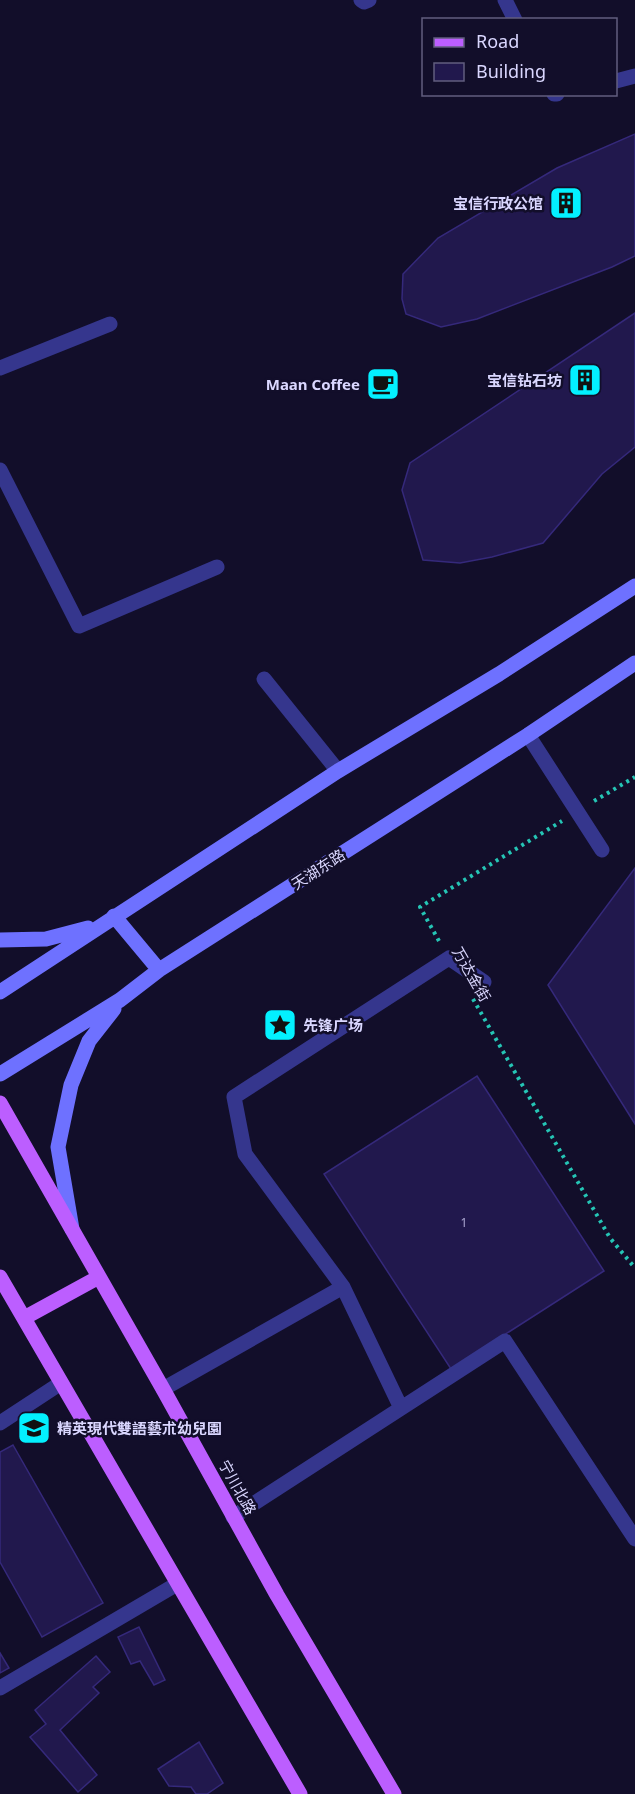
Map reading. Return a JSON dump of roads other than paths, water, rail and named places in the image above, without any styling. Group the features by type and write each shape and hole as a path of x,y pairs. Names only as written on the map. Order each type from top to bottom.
{"main road":[{"path":"0,992 338,771 499,674 635,585"},
{"name":"天湖东路","path":"0,1074 120,1000 159,970 528,735 635,663"},
{"path":"114,916 159,970"},
{"path":"0,940 46,939 100,925"},
{"path":"72,1232 58,1147 71,1085 89,1041 120,1000"},
{"name":"宁川北路","path":"0,1103 233,1517 394,1794"},
{"path":"0,1277 300,1794"},
{"path":"24,1318 99,1277"}],"street":[{"path":"361,0 364,2 369,0"},
{"path":"505,0 514,18"},
{"path":"617,80 635,76"},
{"path":"0,368 110,324"},
{"path":"0,470 80,626 217,567"},
{"path":"264,679 338,771"},
{"path":"528,735 602,850"},
{"path":"401,1408 343,1287 245,1155 234,1097 449,958 484,982"},
{"path":"163,1389 343,1287"},
{"path":"233,1517 505,1341 635,1539"},
{"path":"0,1423 61,1383"},
{"path":"0,1688 177,1584"}],"place":[{"name":"宝信行政公馆","path":"566,203"},
{"name":"宝信钻石坊","path":"585,380"},
{"name":"Maan Coffee","path":"383,384"},
{"name":"先锋广场","path":"280,1025"},
{"name":"精英現代雙語藝朮幼兒園","path":"34,1428"}]}
